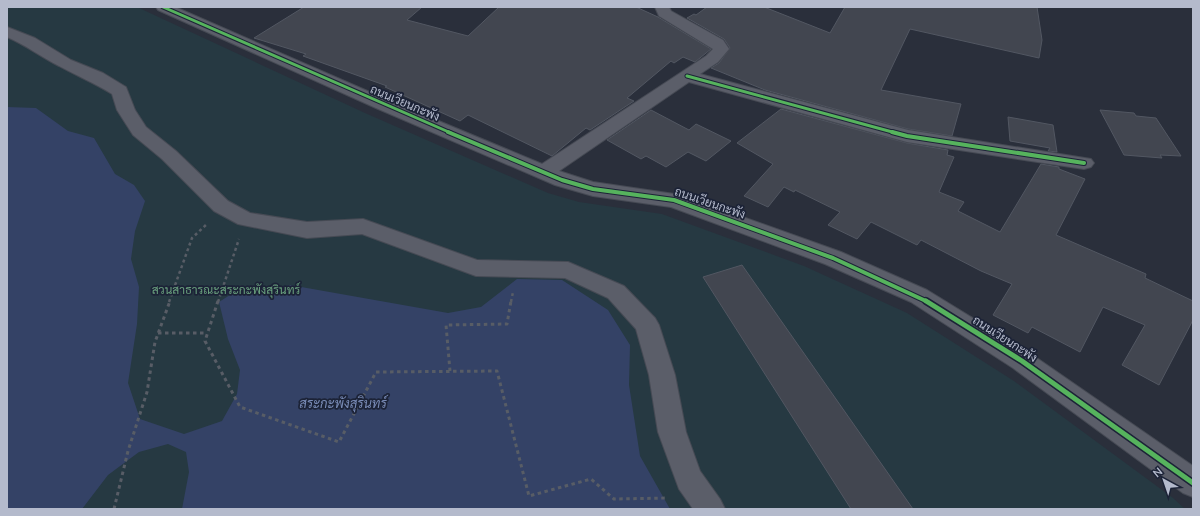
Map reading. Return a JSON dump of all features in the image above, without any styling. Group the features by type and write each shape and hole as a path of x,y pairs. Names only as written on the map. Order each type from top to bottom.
{"street":[{"name":"ถนนเวียนกะพัง","path":"163,7 382,104 562,180 593,188 674,200 833,258 919,296 1022,361 1193,483"},
{"path":"544,172 712,59 720,49 717,43 664,13 662,7"},
{"path":"7,32 29,41 65,63 97,77 120,91 126,110 139,131 169,155 225,208 245,219 307,230 363,226 476,268 568,270 616,292 647,325 662,375 672,432 689,479 706,503"},
{"path":"687,76 907,136 1084,163"}],"path":[{"path":"114,509 128,451 147,392 155,342 192,238 225,208"},
{"path":"245,219 205,341 240,407 340,442 376,372 497,371 529,496 591,479 614,499 706,503"},
{"path":"450,371 446,325 507,324 517,270"},
{"path":"158,333 207,333"}],"green space":[{"name":"สวนสาธารณะสระกะพังสุรินทร์","path":"7,7 137,7 365,113 548,193 579,202 662,214 804,266 907,313 1014,381 1173,498 1185,509 7,509"}],"water":[{"name":"สระกะพังสุรินทร์","path":"7,107 36,108 68,131 94,138 115,174 134,185 145,201 135,231 131,259 139,287 137,324 128,383 140,419 184,434 222,421 237,394 240,370 228,339 219,302 233,293 254,292 290,285 448,313 481,307 517,279 562,280 608,310 630,345 629,385 640,456 670,509 182,509 189,472 186,452 168,444 139,452 108,475 82,509 7,509"}],"building":[{"path":"304,7 422,7 407,20 468,36 499,7 636,7 658,17 711,49 695,62 683,57 674,63 671,61 627,98 634,101 590,130 586,128 552,156 468,115 460,121 385,87 387,86 303,56 306,54 254,38"},
{"path":"707,7 764,7 830,33 845,7 1037,7 1042,40 1039,58 910,29 881,90 961,104 952,136 908,129 765,90 711,68 719,63 730,48 724,39 687,18 694,14 696,15"},
{"path":"781,109 907,143 948,150 947,155 954,157 939,192 964,202 958,211 1000,232 1041,164 1059,167 1059,169 1085,179 1056,235 1146,274 1145,278 1193,301 1193,320 1159,385 1122,365 1145,325 1103,307 1080,352 1032,327 1028,333 993,315 1012,284 981,271 921,240 917,245 871,222 857,239 828,225 840,212 795,190 794,192 784,187 768,207 744,196 773,164 737,143"},
{"path":"651,110 689,130 696,124 731,141 706,161 688,152 666,167 646,156 641,159 607,140"},
{"path":"1100,110 1134,113 1136,116 1156,118 1181,156 1160,155 1162,158 1124,155"},
{"path":"1008,117 1053,125 1057,152 1048,151 1050,148 1010,141"},
{"path":"742,265 913,509 851,509 703,277"}],"cycle path":[{"path":"163,7 382,104 562,180 593,189 674,200 833,258 919,296 1022,361 1193,483"},
{"path":"687,76 907,136 1084,163"}]}
